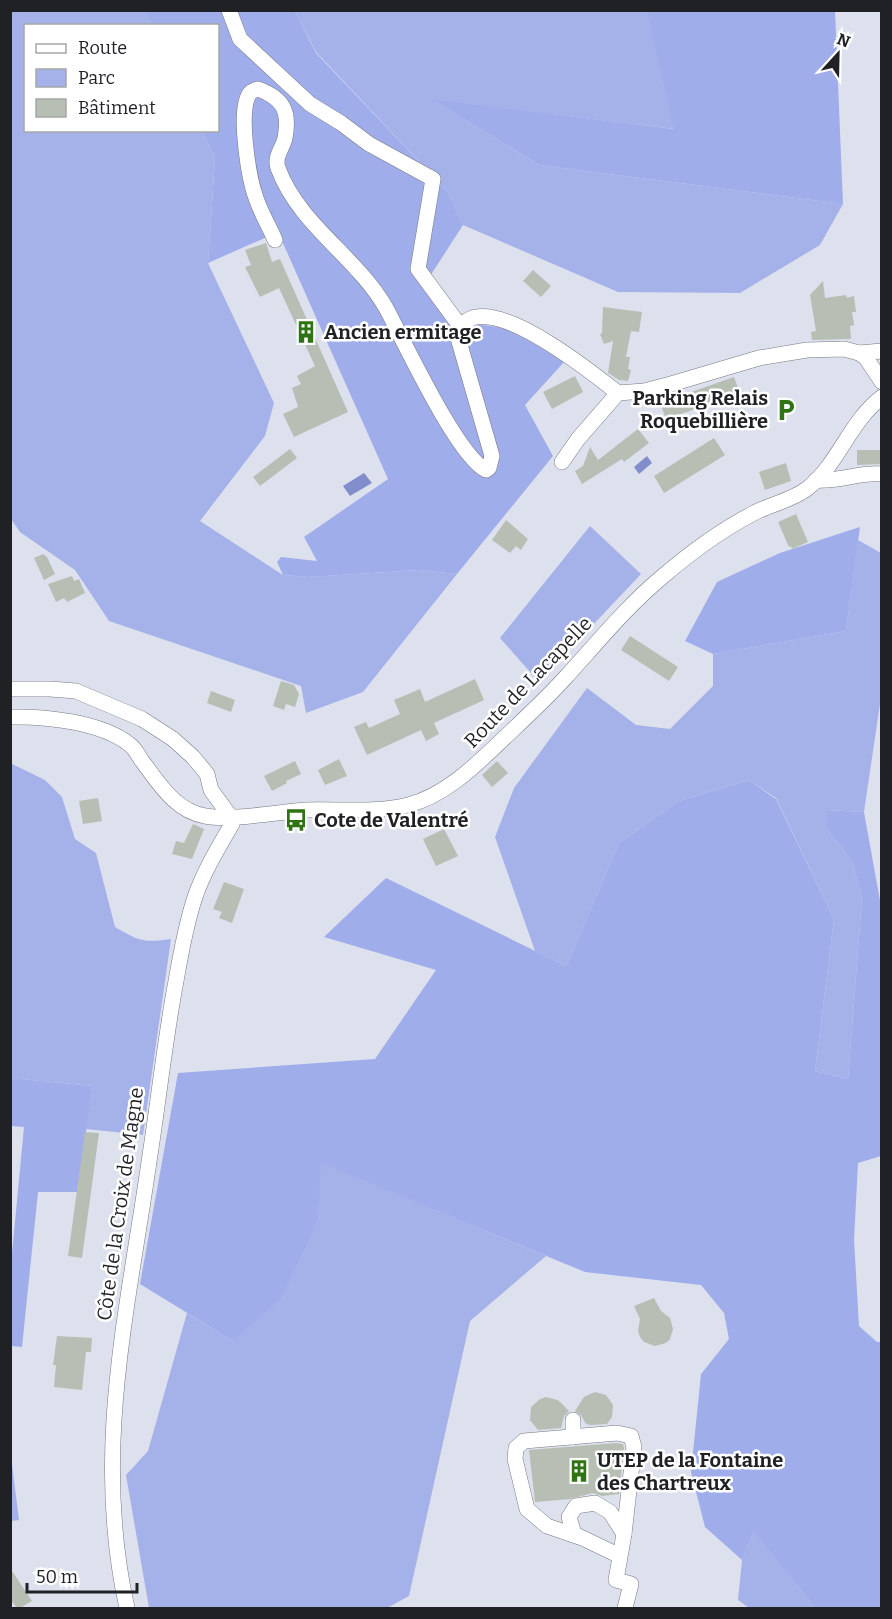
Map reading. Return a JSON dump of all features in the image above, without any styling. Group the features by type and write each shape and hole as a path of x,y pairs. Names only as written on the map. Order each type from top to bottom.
{"street":[{"path":"229,10 240,39 310,104 369,144 433,180 418,269 460,326"},
{"path":"275,240 255,198 250,172 244,112 246,99 251,92 258,89 279,99 286,113 285,139 277,159 277,166 298,205 358,270 384,305 459,443 478,466 486,470 489,468 492,456 458,338 460,326 468,320 487,316 508,322 561,349 618,393"},
{"path":"562,462 578,439 618,393 671,384 714,370 768,357 844,348 866,358 882,382"},
{"path":"859,353 882,351"},
{"name":"Route de Lacapelle","path":"205,817 298,811 388,809 411,804 437,793 473,768 518,726 630,606 661,577 702,544 754,513 805,490 827,467 862,415 882,396"},
{"name":"Route de Lacapelle","path":"816,480 826,481 868,473 882,474"},
{"path":"10,689 50,688 76,691 142,719 173,739 194,757 207,774 211,789 232,817"},
{"path":"10,717 42,718 83,725 115,734 132,746 174,802 205,817 211,789"},
{"name":"Côte de la Croix de Magne","path":"127,1608 114,1533 112,1500 111,1451 117,1372 149,1166 165,1041 184,935 195,896 205,872 232,824 232,817"},
{"path":"573,1420 573,1437"},
{"path":"620,1556 579,1537 547,1526 527,1509 515,1459 516,1448 524,1441 617,1433 631,1436 634,1447 624,1534 616,1580 631,1584 625,1608"},
{"path":"579,1537 574,1534 569,1517 576,1506 595,1503 610,1512 624,1534"}],"green space":[{"path":"11,11 145,11 152,24 24,24 24,132 202,132 215,158 208,263 274,403 265,436 200,521 283,575 309,577 419,570 457,574 363,692 306,713 301,686 109,621 75,570 20,532 11,519"},
{"path":"295,11 649,11 675,129 433,100 539,165 843,204 820,245 740,293 618,292 463,225 448,192 316,52"},
{"path":"590,526 641,574 539,682 500,638"},
{"path":"858,540 881,553 881,697 864,812 827,810 827,829 852,861 862,898 848,1079 815,1071 834,919 776,798 749,780 679,801 619,843 566,966 535,951 495,837 514,788 587,688 636,725 670,729 713,686 713,654 846,631"},
{"path":"10,763 45,780 62,797 75,839 96,853 115,927 142,940 171,939 143,1135 86,1129 93,1086 11,1078"},
{"path":"320,1162 546,1256 470,1321 409,1596 387,1608 149,1608 126,1475 148,1451 187,1313 233,1341 318,1220"},
{"path":"11,1456 19,1520 10,1521"},
{"path":"753,1529 815,1608 749,1608 738,1600 742,1560"}],"shaded area":[{"path":"145,11 295,11 316,53 448,192 463,225 423,287 454,330 475,324 507,328 565,361 525,405 553,456 457,574 419,570 309,577 283,575 277,562 281,557 317,561 304,537 388,479 278,232 208,263 215,158 202,132 219,132 219,24 152,24"},
{"path":"647,11 835,11 843,204 539,165 431,99 674,129"},
{"path":"647,456 652,463 639,474 634,467"},
{"path":"364,473 372,483 350,496 343,486"},
{"path":"860,527 846,631 713,654 685,641 717,582 780,553"},
{"path":"749,780 776,799 834,919 815,1071 848,1079 862,898 852,861 827,829 827,810 864,812 881,906 881,1156 858,1163 854,1240 859,1326 877,1342 881,1342 881,1608 815,1608 753,1530 742,1560 705,1527 691,1472 701,1374 729,1339 724,1313 701,1285 585,1272 321,1163 318,1220 281,1298 233,1341 140,1284 178,1073 375,1059 436,970 324,937 386,878 566,966 619,843 679,801"},
{"path":"11,1078 93,1086 77,1192 38,1192 22,1347 11,1346 11,1264 24,1127 11,1126"}],"building":[{"name":"Ancien ermitage","path":"266,243 272,262 280,259 348,412 294,437 283,414 298,407 292,388 301,384 297,376 315,366 279,288 260,297 245,267 251,265 245,250"},
{"path":"533,270 551,286 541,297 523,281"},
{"path":"823,281 825,298 854,296 856,312 852,312 854,325 850,326 851,339 812,340 811,332 816,331 810,295"},
{"path":"603,307 642,312 639,332 631,331 626,357 630,357 628,369 631,370 628,381 619,380 608,373 613,341 604,344 600,334 602,333"},
{"path":"575,376 583,392 552,409 543,392"},
{"path":"734,377 740,394 666,419 660,403"},
{"path":"638,429 649,443 624,462 622,459 582,484 575,471 583,466 590,447 598,460"},
{"path":"714,438 725,455 664,493 654,476"},
{"path":"290,449 297,458 260,486 253,477"},
{"path":"857,450 882,450 882,464 857,465"},
{"path":"786,463 791,481 765,490 759,472"},
{"path":"796,514 808,542 792,549 778,522"},
{"path":"506,520 528,539 521,550 516,546 510,553 492,540"},
{"path":"43,554 47,557 55,574 44,580 34,558"},
{"path":"72,576 74,581 79,579 85,593 67,602 64,598 56,602 48,584"},
{"path":"630,636 678,667 669,681 621,650"},
{"path":"475,679 484,700 434,723 439,734 426,741 421,730 367,755 354,727 366,722 369,728 400,714 394,700 420,689 425,702"},
{"path":"281,681 294,685 299,694 295,707 286,704 284,710 273,706"},
{"path":"211,691 235,700 231,712 207,703"},
{"path":"339,759 347,776 325,785 318,770"},
{"path":"295,761 301,774 272,791 264,776"},
{"path":"497,761 508,773 492,787 482,775"},
{"path":"98,798 102,821 83,824 79,801"},
{"path":"193,824 204,829 192,859 172,854 176,841 184,843"},
{"path":"444,829 458,856 436,866 423,839"},
{"path":"224,882 244,889 232,923 219,918 222,912 213,909"},
{"path":"85,1132 99,1133 82,1258 68,1256"},
{"path":"654,1298 661,1311 670,1318 673,1329 666,1343 655,1346 644,1342 640,1337 638,1331 640,1319 634,1306"},
{"path":"57,1336 92,1338 91,1352 86,1352 82,1390 54,1387 56,1365 53,1365"},
{"path":"595,1392 606,1395 613,1405 612,1417 607,1424 586,1424 581,1415 575,1411 584,1397"},
{"path":"546,1397 558,1400 569,1411 564,1416 561,1428 538,1430 530,1420 531,1407"},
{"name":"UTEP de la Fontaine des Chartreux","path":"623,1444 624,1448 619,1494 602,1496 593,1493 570,1499 535,1502 529,1450"},
{"path":"10,1568 32,1601 20,1608 17,1608 10,1599"}],"place":[{"name":"Ancien ermitage","path":"306,332"},
{"name":"Parking Relais Roquebillière","path":"786,410"},
{"name":"Cote de Valentré","path":"296,820"},
{"name":"UTEP de la Fontaine des Chartreux","path":"579,1471"}]}
